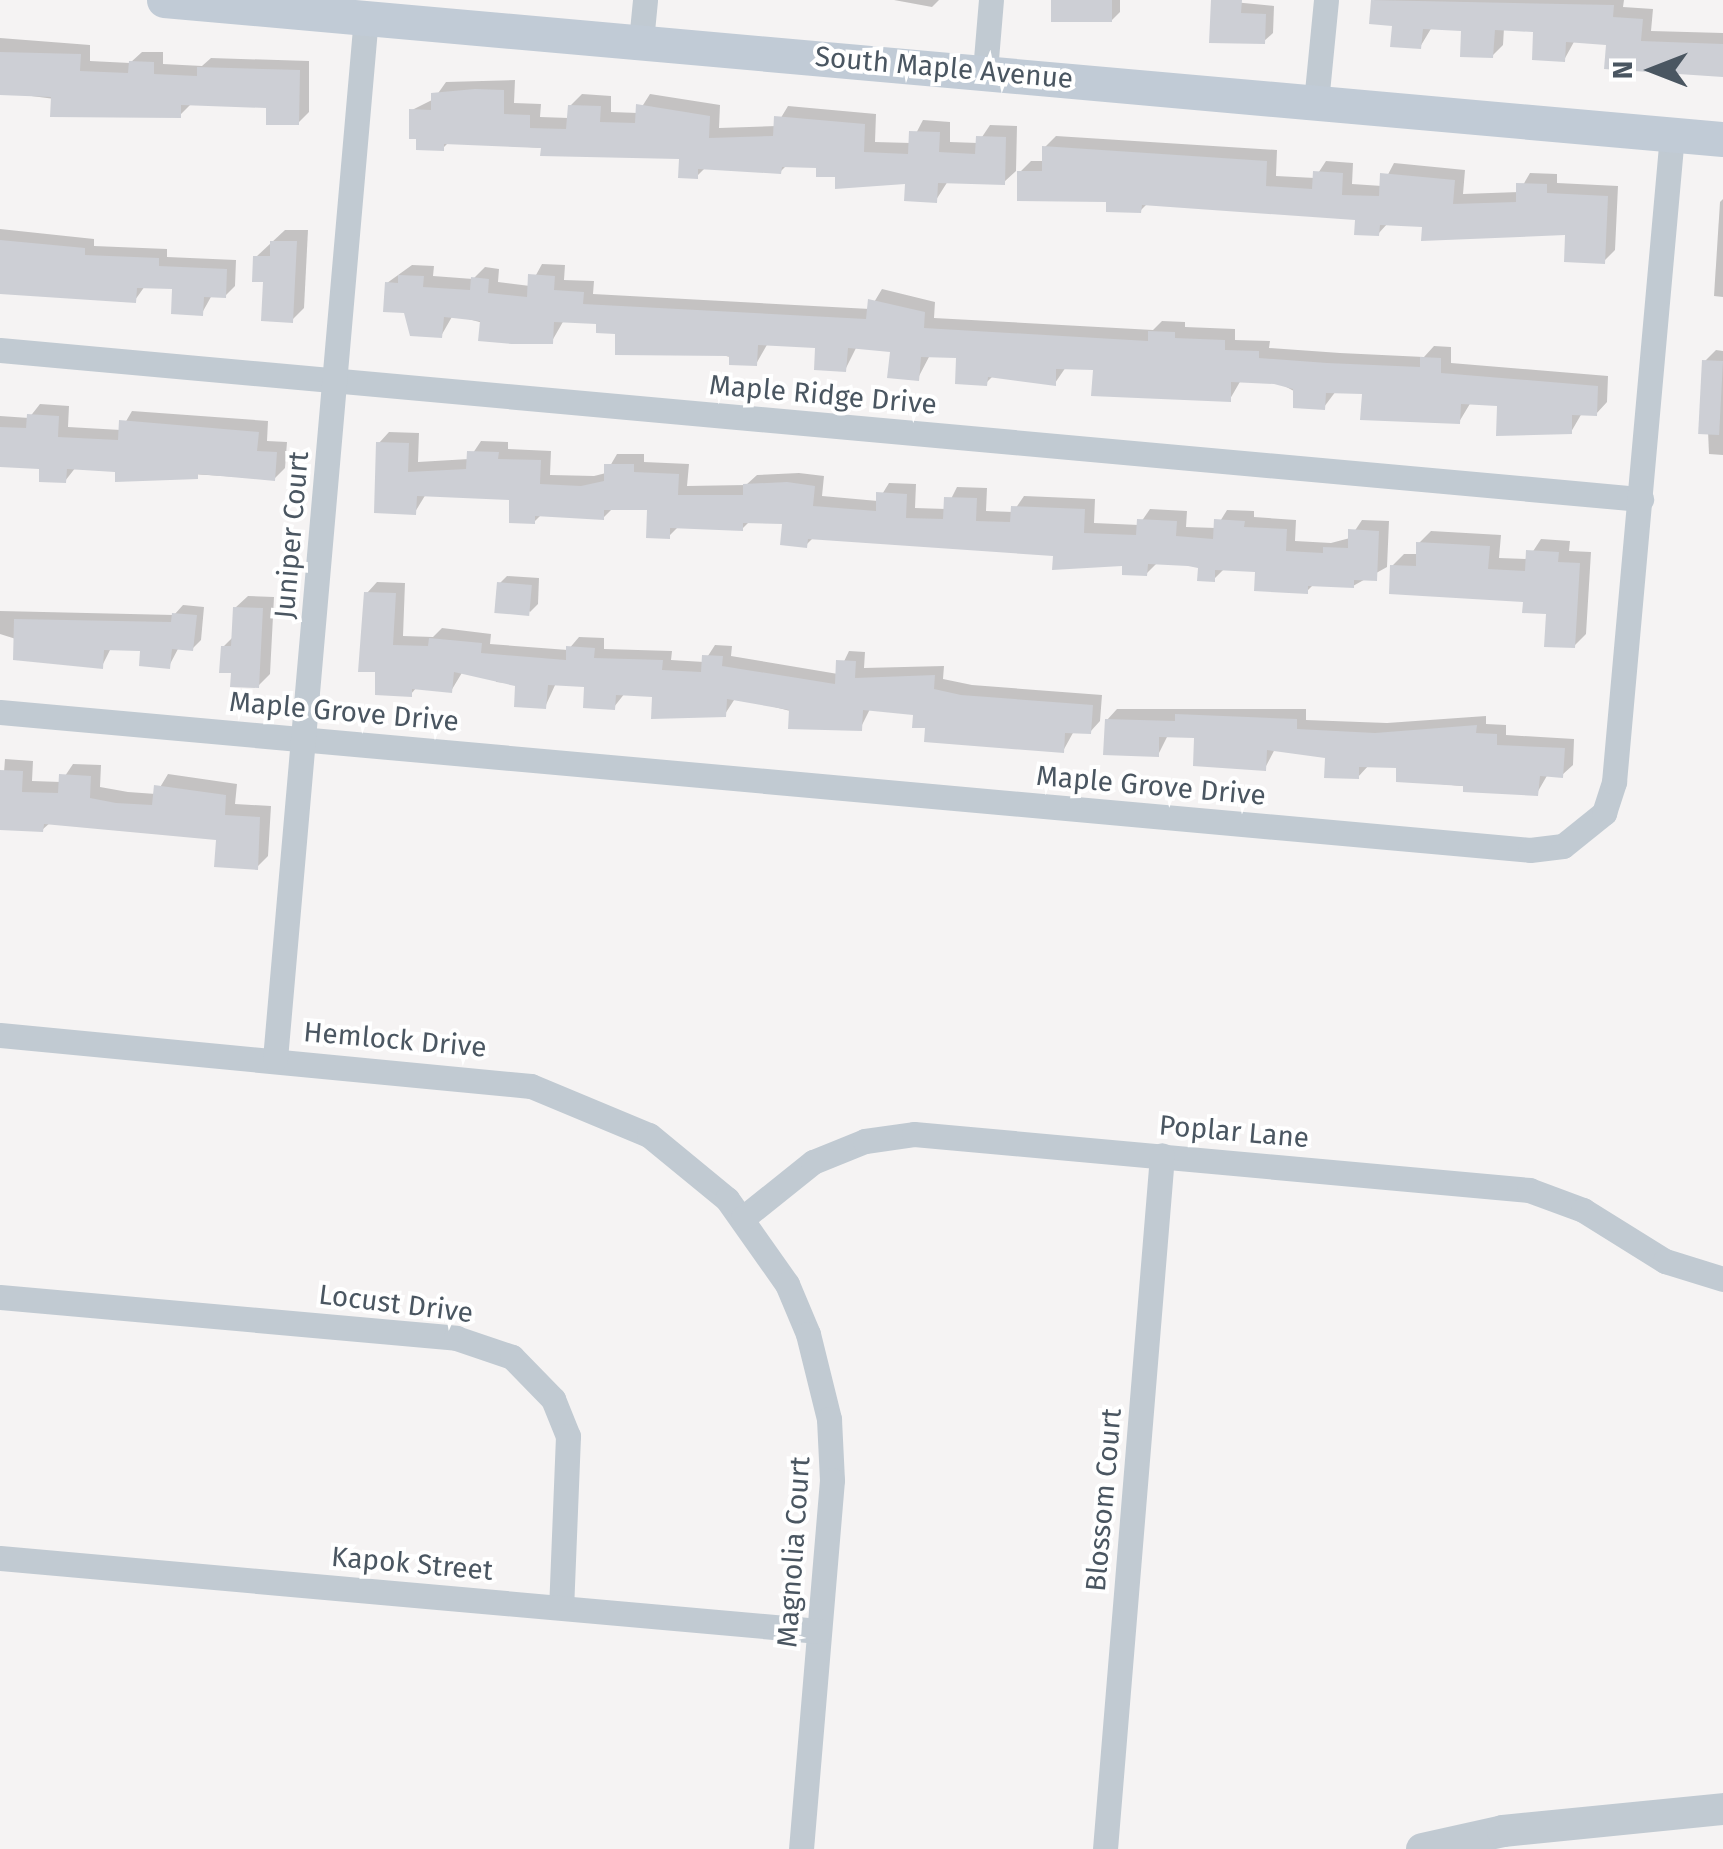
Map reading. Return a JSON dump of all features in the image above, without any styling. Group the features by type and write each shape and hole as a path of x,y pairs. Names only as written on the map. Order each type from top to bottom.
{"main road":[{"name":"South Maple Avenue","path":"164,0 1723,139"}],"street":[{"path":"641,41 644,0"},
{"path":"985,72 991,0"},
{"path":"1316,102 1326,0"},
{"name":"Juniper Court","path":"275,1059 366,16"},
{"name":"Maple Grove Drive","path":"0,712 1551,850 1590,830 1614,782 1672,135"},
{"name":"Maple Ridge Drive","path":"0,350 1640,499"},
{"name":"Hemlock Drive","path":"0,1034 501,1080 565,1096 649,1135 690,1164 743,1218"},
{"name":"Poplar Lane","path":"743,1218 813,1162 887,1136 1162,1155 1529,1190 1583,1210 1665,1261 1723,1279"},
{"name":"Blossom Court","path":"1105,1849 1162,1155"},
{"name":"Magnolia Court","path":"743,1218 786,1284 824,1388 832,1480 801,1849"},
{"name":"Locust Drive","path":"0,1297 456,1338 512,1358 553,1399 568,1436 561,1608"},
{"name":"Kapok Street","path":"0,1558 819,1631"},
{"path":"1422,1849 1723,1809"}],"building":[{"path":"1051,0 1112,0 1112,22 1051,22"},
{"path":"1211,0 1242,0 1241,13 1266,14 1265,44 1209,43"},
{"path":"1371,0 1614,5 1613,17 1643,19 1641,41 1723,44 1723,77 1604,69 1606,45 1566,42 1565,62 1532,60 1533,32 1495,30 1493,58 1460,57 1461,31 1423,29 1421,49 1390,47 1392,26 1369,24"},
{"path":"0,52 81,54 80,71 128,73 129,61 154,62 154,74 197,76 197,67 300,70 299,125 266,125 266,108 181,105 181,118 50,117 51,97 0,95"},
{"path":"504,90 504,114 530,115 530,128 566,129 568,105 601,106 600,122 635,123 636,104 710,116 709,138 773,136 774,116 865,124 864,152 908,154 909,131 940,132 939,152 975,154 976,136 1006,137 1005,185 938,183 937,203 904,201 905,184 835,189 835,177 816,177 816,168 782,167 781,174 698,169 698,179 678,178 679,159 540,156 541,148 444,144 444,151 416,150 416,139 409,139 409,109 431,110 431,93"},
{"path":"1042,146 1267,161 1266,186 1312,189 1313,171 1343,173 1342,195 1379,196 1380,173 1455,180 1453,204 1516,202 1516,183 1547,184 1547,193 1608,196 1605,264 1564,262 1565,235 1421,241 1422,227 1380,225 1379,236 1354,235 1355,220 1142,205 1141,213 1106,212 1106,202 1017,201 1017,171 1042,171"},
{"path":"0,240 85,248 85,255 159,258 159,266 227,269 226,298 204,297 203,316 171,314 172,289 137,288 136,303 0,294"},
{"path":"270,241 297,241 293,323 261,321 263,282 252,282 253,256 270,256"},
{"path":"528,274 555,276 554,290 584,292 583,304 866,319 868,299 925,312 924,328 1148,341 1148,331 1175,332 1175,338 1225,340 1225,350 1259,351 1259,358 1327,363 1420,367 1420,357 1441,358 1441,373 1598,386 1597,416 1572,415 1572,434 1496,436 1497,406 1461,404 1460,424 1360,420 1362,394 1326,393 1325,410 1293,408 1293,389 1274,384 1231,382 1231,402 1091,396 1093,370 1056,369 1056,386 988,377 987,386 955,384 956,358 921,357 919,381 887,378 890,352 848,348 846,372 814,370 815,348 758,345 757,366 729,365 729,356 615,355 615,334 596,333 596,324 554,322 553,344 512,344 478,341 480,321 444,317 442,338 410,336 404,313 383,312 385,282 398,283 398,275 424,276 423,287 470,290 471,277 489,279 488,293 527,297"},
{"path":"1702,360 1723,361 1719,435 1698,434"},
{"path":"27,414 59,416 58,437 118,440 119,420 259,432 257,451 277,452 275,481 198,474 198,479 115,482 115,472 67,469 66,483 39,482 39,469 0,467 0,427 26,428"},
{"path":"376,442 409,443 408,472 466,469 467,451 499,452 498,459 541,460 540,484 581,486 604,481 604,464 634,464 634,472 679,474 678,495 743,495 743,484 787,482 815,486 813,506 876,511 876,492 907,494 906,518 943,519 944,497 977,498 976,521 1010,522 1011,506 1085,509 1084,533 1136,535 1137,519 1177,521 1176,536 1213,539 1214,519 1245,521 1244,527 1287,529 1286,551 1323,553 1323,547 1348,548 1348,529 1379,531 1377,581 1354,580 1354,588 1308,586 1308,594 1254,591 1255,572 1215,570 1215,582 1197,581 1198,568 1188,566 1148,564 1147,576 1122,575 1122,566 1052,570 1053,556 808,539 807,548 780,545 782,524 743,523 743,531 670,528 670,539 646,538 647,510 604,510 604,520 535,516 535,524 509,523 509,500 417,496 416,515 374,513"},
{"path":"1416,542 1490,546 1488,569 1525,571 1526,550 1559,552 1558,562 1580,563 1575,648 1544,647 1546,614 1522,613 1523,602 1389,594 1390,565 1416,566"},
{"path":"497,582 532,585 529,616 494,613"},
{"path":"364,592 396,593 393,645 428,646 429,638 482,643 481,653 566,660 566,646 595,648 594,658 663,660 662,670 701,672 702,655 723,656 722,666 835,684 836,660 856,661 855,678 935,675 934,689 961,695 1093,705 1091,734 1065,733 1064,753 924,742 925,728 912,728 913,715 863,710 862,731 788,729 789,710 727,699 726,717 651,719 652,697 616,695 615,710 583,708 584,687 548,685 546,709 514,707 515,686 454,672 452,693 412,689 412,697 375,695 375,672 358,672"},
{"path":"233,607 263,608 259,688 230,687 231,673 219,673 221,646 231,646"},
{"path":"172,613 197,615 193,651 172,649 170,669 139,666 140,651 104,650 103,669 13,660 14,619 171,622"},
{"path":"1175,714 1297,719 1297,729 1375,733 1477,725 1476,733 1497,734 1497,745 1565,748 1563,778 1540,776 1538,796 1463,792 1463,786 1396,782 1396,768 1359,767 1359,779 1324,778 1325,758 1267,750 1266,771 1193,766 1194,738 1159,737 1159,757 1103,755 1105,719 1175,721"},
{"path":"0,770 23,771 22,792 58,793 59,774 91,776 90,798 116,803 152,805 154,785 226,795 225,815 260,817 258,870 214,867 216,840 44,824 43,832 0,830"}]}
